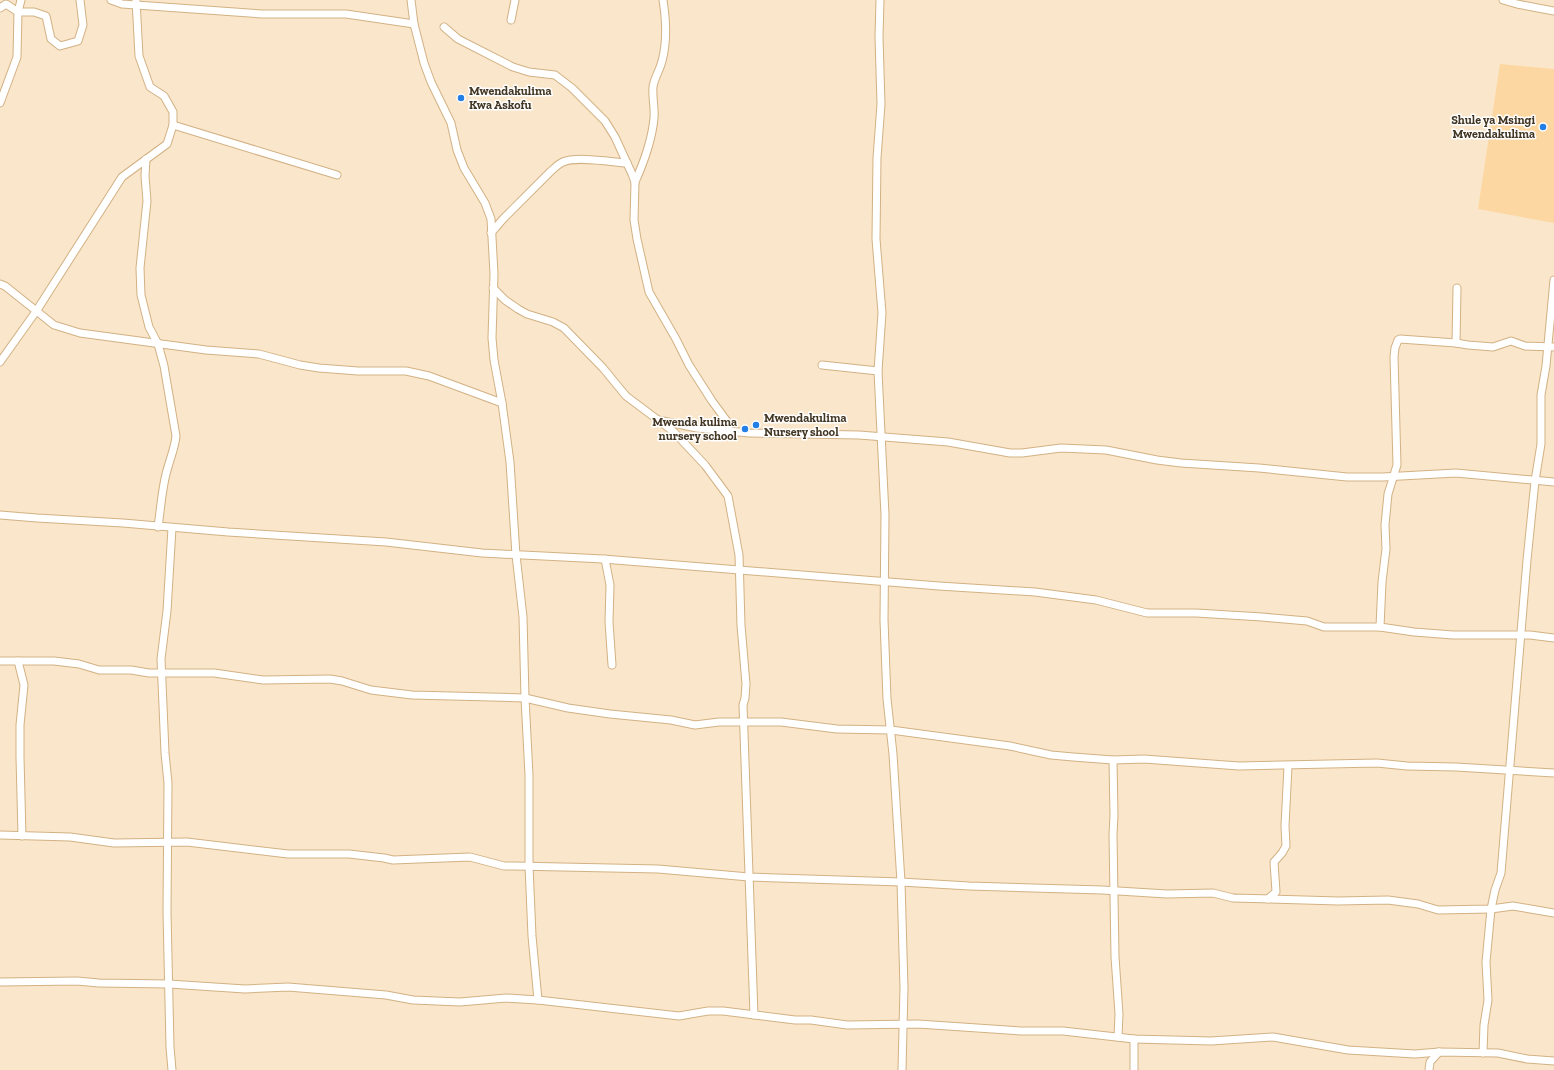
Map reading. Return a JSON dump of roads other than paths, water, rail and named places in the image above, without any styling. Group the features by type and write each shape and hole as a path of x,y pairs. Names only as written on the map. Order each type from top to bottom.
{"street":[{"path":"0,103 17,57 18,12 21,0"},
{"path":"0,8 6,4 18,12 34,12 46,16 51,39 60,46 78,41 83,25 80,0"},
{"path":"111,0 122,4 136,2 262,14 346,14 414,24"},
{"path":"411,0 414,24 424,63 431,82 452,123 457,150 464,168 489,211 491,219 493,288 492,338 510,462 516,555 523,616 529,775 529,866 532,936 538,1000"},
{"path":"511,20 515,0"},
{"path":"663,0 665,20 663,60 653,86 654,116 650,140 635,182 634,220 649,292 689,365 729,424 727,431"},
{"path":"880,0 879,37 881,104 877,158 876,248 882,313 878,371 885,515 884,620 887,699 891,730 901,882 904,988 902,1070"},
{"path":"1503,0 1554,11"},
{"path":"0,362 37,310 122,177 167,144 173,125 173,112 164,96 150,87 139,56 136,2"},
{"path":"444,27 464,42 513,67 529,72 555,75 562,79 605,121 615,137 635,182"},
{"path":"173,125 337,175"},
{"path":"146,159 146,208 140,268 141,295 149,327 158,344 165,373 176,436 175,445 165,478 158,526"},
{"path":"491,233 551,171 564,162 571,160 583,160 627,163"},
{"path":"1483,1053 1484,1026 1488,1000 1486,962 1491,909 1495,890 1501,874 1514,708 1536,481 1541,444 1541,395 1551,347 1554,280"},
{"path":"0,284 5,286 37,310 54,325 75,332 206,350 259,354 300,365 318,368 406,371 429,376 502,403"},
{"path":"493,288 505,300 518,309 527,314 553,322 564,328 603,368 626,396 674,432 701,460 728,496 739,555 741,625 746,684 743,705 745,722 754,1015"},
{"path":"1456,343 1457,288"},
{"path":"1380,628 1382,582 1386,550 1385,525 1388,494 1397,465 1394,357 1397,342 1400,339 1493,347 1511,341 1525,346 1551,347"},
{"path":"822,365 878,371"},
{"path":"658,420 684,426 727,431 778,434 859,435 948,442 1010,453 1061,448 1106,450 1181,463 1258,468 1347,477 1393,477 1456,473 1554,482"},
{"path":"0,515 386,542 482,553 605,559 1034,592 1077,596 1147,613 1196,613 1262,617 1307,621 1324,627 1380,628 1453,635 1521,634 1554,638"},
{"path":"172,528 167,612 161,659 165,753 168,783 167,842 170,1047 172,1070"},
{"path":"605,559 610,584 609,622 612,666"},
{"path":"0,661 54,661 79,664 99,670 126,670 162,674 214,673 263,680 330,679 371,690 412,695 525,698 568,708 671,720 695,725 719,722 781,722 837,729 891,730 1010,746 1051,755 1113,760 1144,759 1240,766 1362,763 1510,772 1554,773"},
{"path":"18,661 24,685 20,741 22,836"},
{"path":"1113,760 1114,890 1119,1014 1118,1037"},
{"path":"1268,899 1276,892 1274,862 1286,846 1285,826 1288,766"},
{"path":"0,835 70,837 114,843 197,842 288,854 349,854 393,860 470,857 504,866 681,870 749,876 969,886 1114,890 1167,894 1211,893 1228,898 1338,901 1388,900 1418,904 1436,909 1491,909 1513,906 1554,913"},
{"path":"0,982 77,981 99,984 169,984 245,989 288,987 386,995 413,1000 460,1002 506,998 538,1000 679,1016 708,1011 723,1011 859,1025 902,1024 1021,1031 1063,1031 1118,1037 1211,1041 1273,1037 1346,1050 1415,1054 1439,1052 1498,1053 1527,1059 1554,1061"},
{"path":"1134,1038 1134,1070"},
{"path":"1429,1070 1430,1062 1439,1052"}],"place":[{"name":"Mwendakulima Kwa Askofu","path":"461,98"},
{"name":"Shule ya Msingi Mwendakulima","path":"1543,127"},
{"name":"Mwendakulima Nursery shool","path":"756,425"},
{"name":"Mwenda kulima nursery school","path":"745,429"}]}
